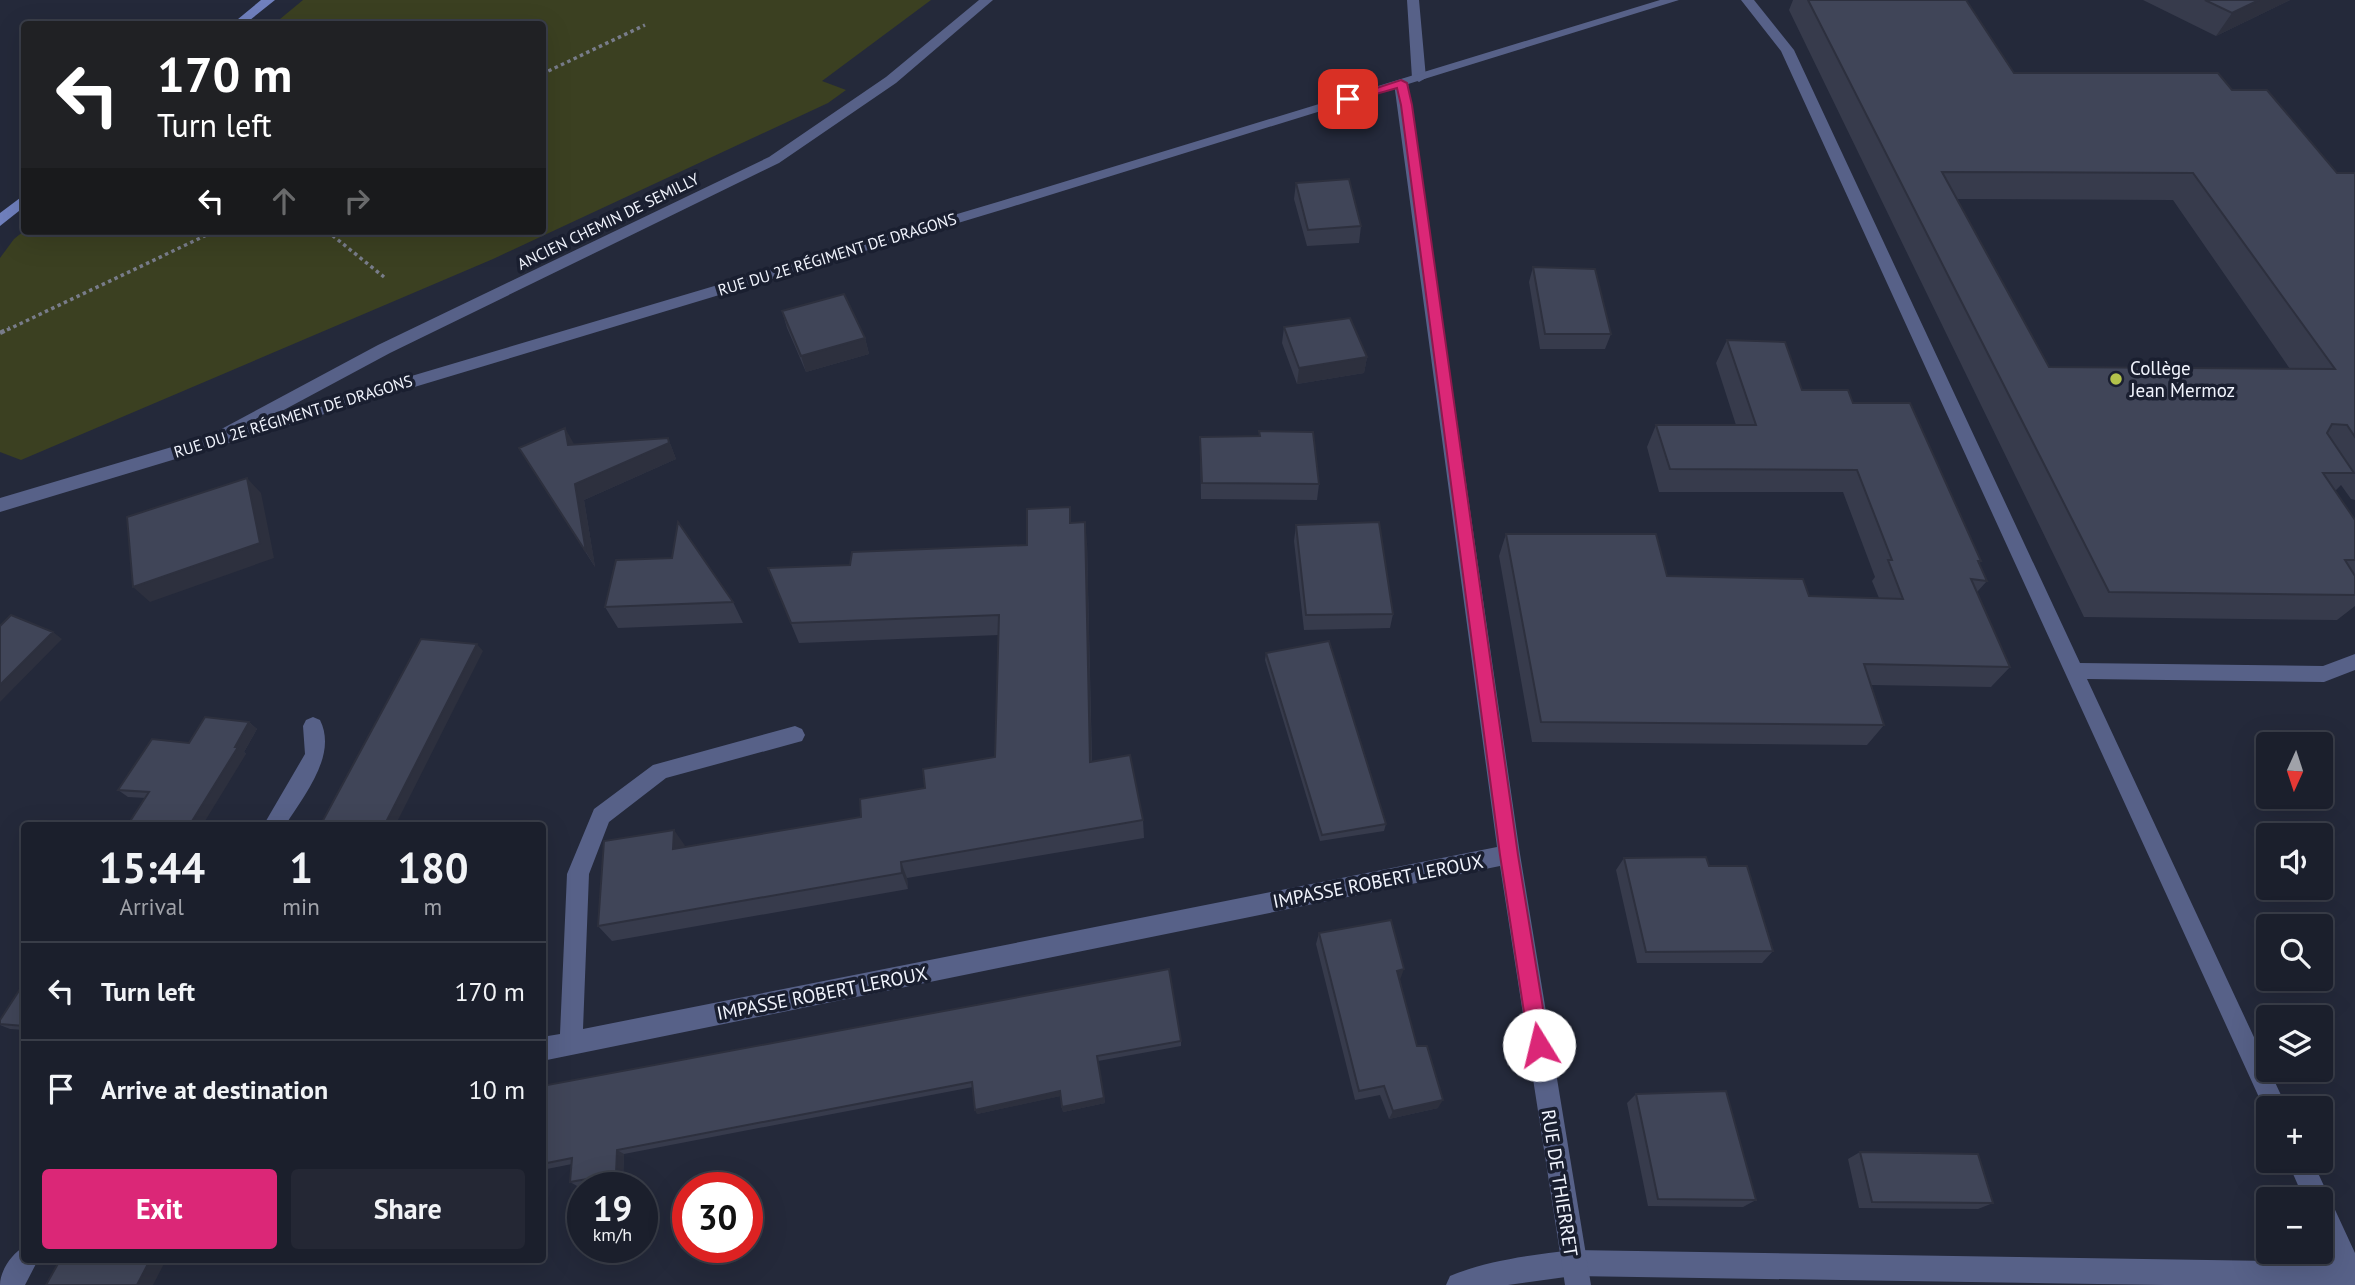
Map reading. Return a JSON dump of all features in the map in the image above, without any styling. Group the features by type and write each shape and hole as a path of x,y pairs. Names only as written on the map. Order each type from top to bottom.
{"main road":[{"path":"242,21 269,0"},
{"path":"0,221 21,203"}],"street":[{"name":"ANCIEN CHEMIN DE SEMILLY","path":"220,437 384,349 774,160 891,80 988,0"},
{"name":"RUE DE THIERRET","path":"1413,0 1410,80 1509,855 1575,1274"},
{"name":"RUE DU 2E RÉGIMENT DE DRAGONS","path":"0,505 1006,204 1672,0"},
{"path":"1747,0 1787,50 2269,1096"},
{"path":"2074,671 2324,674 2355,662"},
{"path":"276,822 314,755 313,726"},
{"path":"571,1043 578,874 601,816 660,771 794,735"},
{"name":"IMPASSE ROBERT LEROUX","path":"546,1048 1509,855"},
{"path":"1459,1285 1516,1270 1575,1274 2354,1275 2333,1232"},
{"path":"10,1285 22,1263"}],"path":[{"path":"546,72 645,25"},
{"path":"0,333 207,235"},
{"path":"332,235 384,277"}],"green space":[{"path":"303,0 931,0 822,81 846,90 828,103 546,234 546,21 278,21"},
{"path":"21,233 545,235 21,460 0,452 0,258"}],"building":[{"path":"1808,0 1966,0 2014,73 2218,73 2232,90 2267,90 2337,173 2355,173 2355,437 2347,425 2332,424 2327,433 2354,473 2323,473 2355,520 2355,560 2345,560 2355,576 2355,595 2109,592","holes":["1942,172 2193,173 2335,369 2049,367"]},
{"path":"2205,0 2259,0 2232,13"},
{"path":"1349,179 1361,226 1308,230 1296,183"},
{"path":"1533,267 1595,269 1611,334 1545,334"},
{"path":"844,294 865,338 801,356 782,311"},
{"path":"1350,318 1367,357 1299,368 1284,327"},
{"path":"1727,340 1785,342 1802,390 1848,390 1853,403 1910,403 1981,561 1978,561 1987,581 1971,579 2010,667 1864,664 1884,725 1541,722 1506,534 1656,534 1667,576 1803,579 1809,596 1903,599 1888,560 1892,560 1857,470 1670,469 1656,425 1756,425"},
{"path":"565,428 568,445 668,438 669,443 575,484 586,552 519,448"},
{"path":"1259,431 1313,432 1319,484 1202,483 1200,437 1260,436"},
{"path":"247,478 260,543 133,587 127,517"},
{"path":"1070,507 1070,523 1085,522 1090,762 1130,755 1143,820 901,862 902,873 598,926 604,841 674,830 673,849 861,817 860,799 925,788 923,769 995,757 999,615 791,623 768,568 850,565 852,552 1027,545 1027,509"},
{"path":"678,522 733,602 605,607 616,560 672,558"},
{"path":"1379,522 1393,614 1306,615 1296,525"},
{"path":"11,615 53,632 0,685 0,626"},
{"path":"421,639 477,644 386,822 322,822"},
{"path":"1329,641 1386,824 1322,835 1266,653"},
{"path":"205,717 249,722 235,747 238,747 191,822 130,822 149,792 118,790 152,739 189,743"},
{"path":"1706,857 1709,866 1747,866 1773,951 1646,952 1624,858"},
{"path":"1391,920 1404,969 1397,971 1417,1046 1427,1046 1443,1100 1393,1111 1384,1086 1359,1091 1319,933"},
{"path":"1169,969 1181,1041 1097,1056 1104,1098 1062,1107 1060,1091 975,1110 972,1082 617,1150 616,1172 571,1172 572,1158 546,1163 546,1085"},
{"path":"21,988 21,1026 0,1024"},
{"path":"1726,1091 1756,1200 1658,1199 1636,1094"},
{"path":"1860,1152 1978,1154 1993,1203 1872,1202"},
{"path":"58,1263 148,1263 137,1285 46,1285"}],"place":[{"name":"Collège Jean Mermoz","path":"2116,379"}],"route":[{"path":"1348,99 1401,83 1406,105 1509,855 1539,1045"}]}
